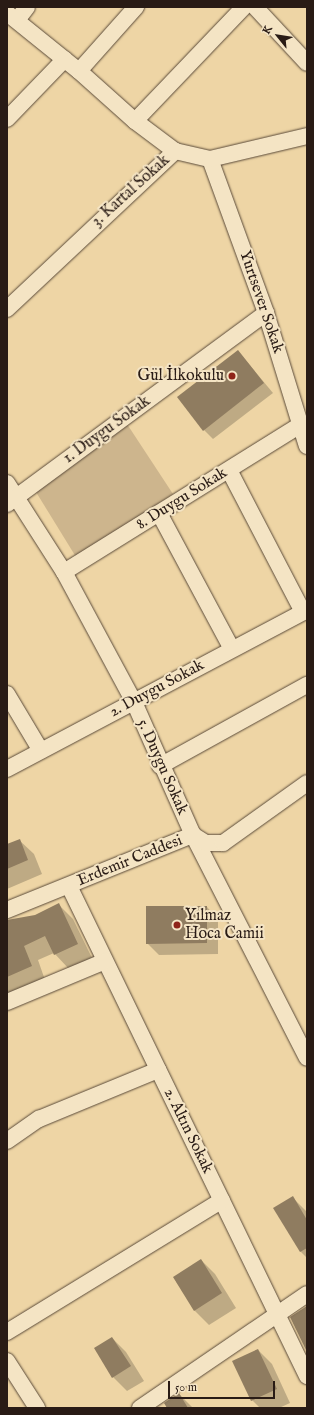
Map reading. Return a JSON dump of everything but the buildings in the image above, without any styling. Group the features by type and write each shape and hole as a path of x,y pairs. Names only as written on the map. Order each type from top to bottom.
{"street":[{"path":"79,71 136,7"},
{"path":"134,120 244,7"},
{"path":"255,7 307,63"},
{"path":"17,13 65,59 134,120 175,151"},
{"path":"7,118 65,59"},
{"name":"3. Kartal Sokak","path":"7,309 175,151 210,159 307,136"},
{"name":"Yurtsever Sokak","path":"210,159 266,313 307,446"},
{"name":"1. Duygu Sokak","path":"12,500 266,313"},
{"name":"8. Duygu Sokak","path":"64,572 300,426"},
{"path":"229,470 305,611"},
{"name":"5. Duygu Sokak","path":"7,483 12,500 64,572 134,702 160,766 193,835 307,1058"},
{"path":"158,513 232,649"},
{"name":"2. Duygu Sokak","path":"7,769 305,611"},
{"path":"160,766 307,685"},
{"path":"7,694 41,751"},
{"name":"Erdemir Caddesi","path":"7,910 193,835 206,843 223,843 307,783"},
{"name":"2. Altın Sokak","path":"69,886 307,1376"},
{"path":"7,1002 105,961"},
{"path":"7,1141 39,1119 158,1070"},
{"path":"7,1332 222,1200"},
{"path":"140,1408 307,1294"},
{"path":"7,1361 37,1408"}],"shaded area":[{"path":"127,424 173,494 76,557 36,492"}],"place":[{"name":"Gül İlkokulu","path":"232,376"},
{"name":"Yılmaz Hoca Camii","path":"177,925"}]}
